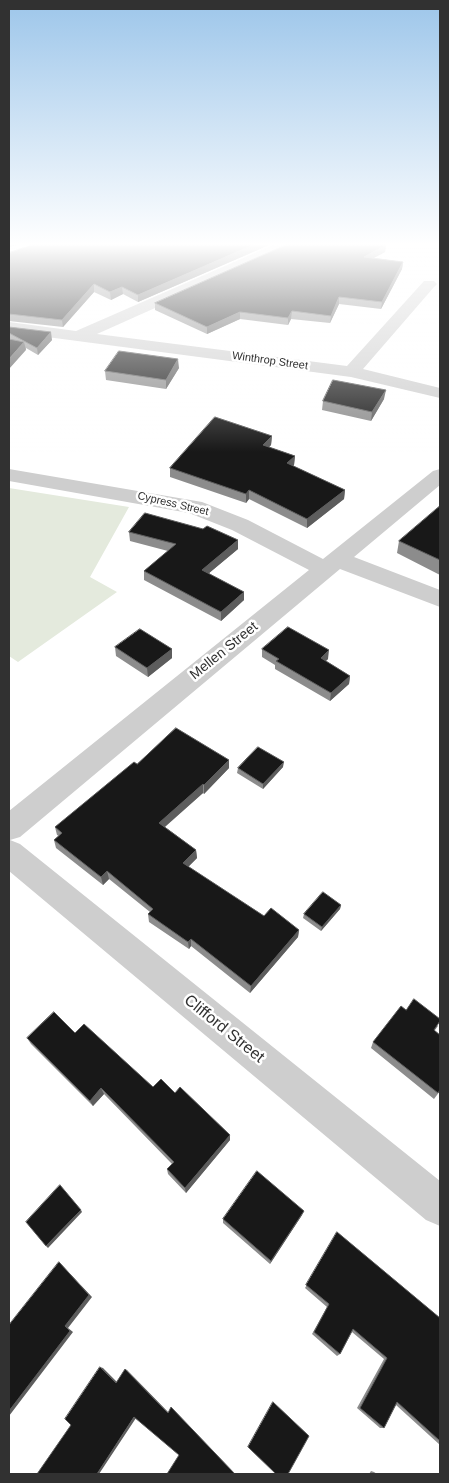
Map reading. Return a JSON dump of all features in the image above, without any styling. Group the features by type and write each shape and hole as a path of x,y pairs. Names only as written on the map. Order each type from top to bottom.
{"street":[{"path":"78,336 127,314"},
{"path":"351,372 402,314"},
{"name":"Winthrop Street","path":"9,327 351,372 440,393"},
{"name":"Mellen Street","path":"9,828 440,475"},
{"name":"Cypress Street","path":"9,476 194,507 331,564 440,599"},
{"name":"Clifford Street","path":"9,853 440,1206"}],"shaded area":[{"path":"9,488 129,507 90,577 117,592 18,662 9,656"}],"building":[{"path":"11,314 67,314 62,320"},
{"path":"179,314 235,314 207,327"},
{"path":"258,314 290,314 288,318"},
{"path":"9,327 51,332 37,348 9,333"},
{"path":"9,339 24,342 9,359"},
{"path":"119,351 178,359 166,380 105,371"},
{"path":"333,380 386,390 372,412 323,401"},
{"path":"215,417 272,436 263,445 295,456 287,463 345,490 307,519 249,490 246,494 170,468"},
{"path":"440,506 440,560 399,541"},
{"path":"145,513 203,529 207,526 238,540 202,570 244,592 221,612 144,571 176,544 129,532"},
{"path":"288,627 329,650 321,658 350,676 331,693 276,661 279,659 262,649"},
{"path":"140,629 172,649 147,668 115,647"},
{"path":"176,728 229,760 204,785 159,823 196,850 183,863 264,916 271,908 299,930 251,986 191,939 188,942 148,914 153,909 107,871 101,877 54,840 62,833 55,827 134,762 137,764"},
{"path":"258,747 284,762 263,784 238,768"},
{"path":"323,892 341,905 322,927 304,914"},
{"path":"414,999 440,1019 434,1030 440,1035 440,1090 438,1093 373,1042 401,1006 406,1010"},
{"path":"54,1012 75,1033 84,1024 153,1087 161,1079 175,1093 180,1087 230,1135 185,1188 167,1169 174,1162 101,1088 90,1101 27,1038"},
{"path":"257,1171 304,1211 271,1261 223,1219"},
{"path":"60,1185 81,1210 46,1246 26,1222"},
{"path":"337,1232 440,1318 440,1441 397,1402 384,1428 360,1408 387,1358 353,1329 340,1354 314,1332 329,1304 306,1285"},
{"path":"59,1262 89,1295 65,1326 70,1331 9,1411 9,1325"},
{"path":"100,1367 116,1383 125,1369 168,1413 171,1407 235,1474 167,1474 179,1455 134,1417 97,1474 37,1474 71,1425 65,1419"},
{"path":"273,1402 309,1436 288,1474 276,1474 248,1447"}]}
